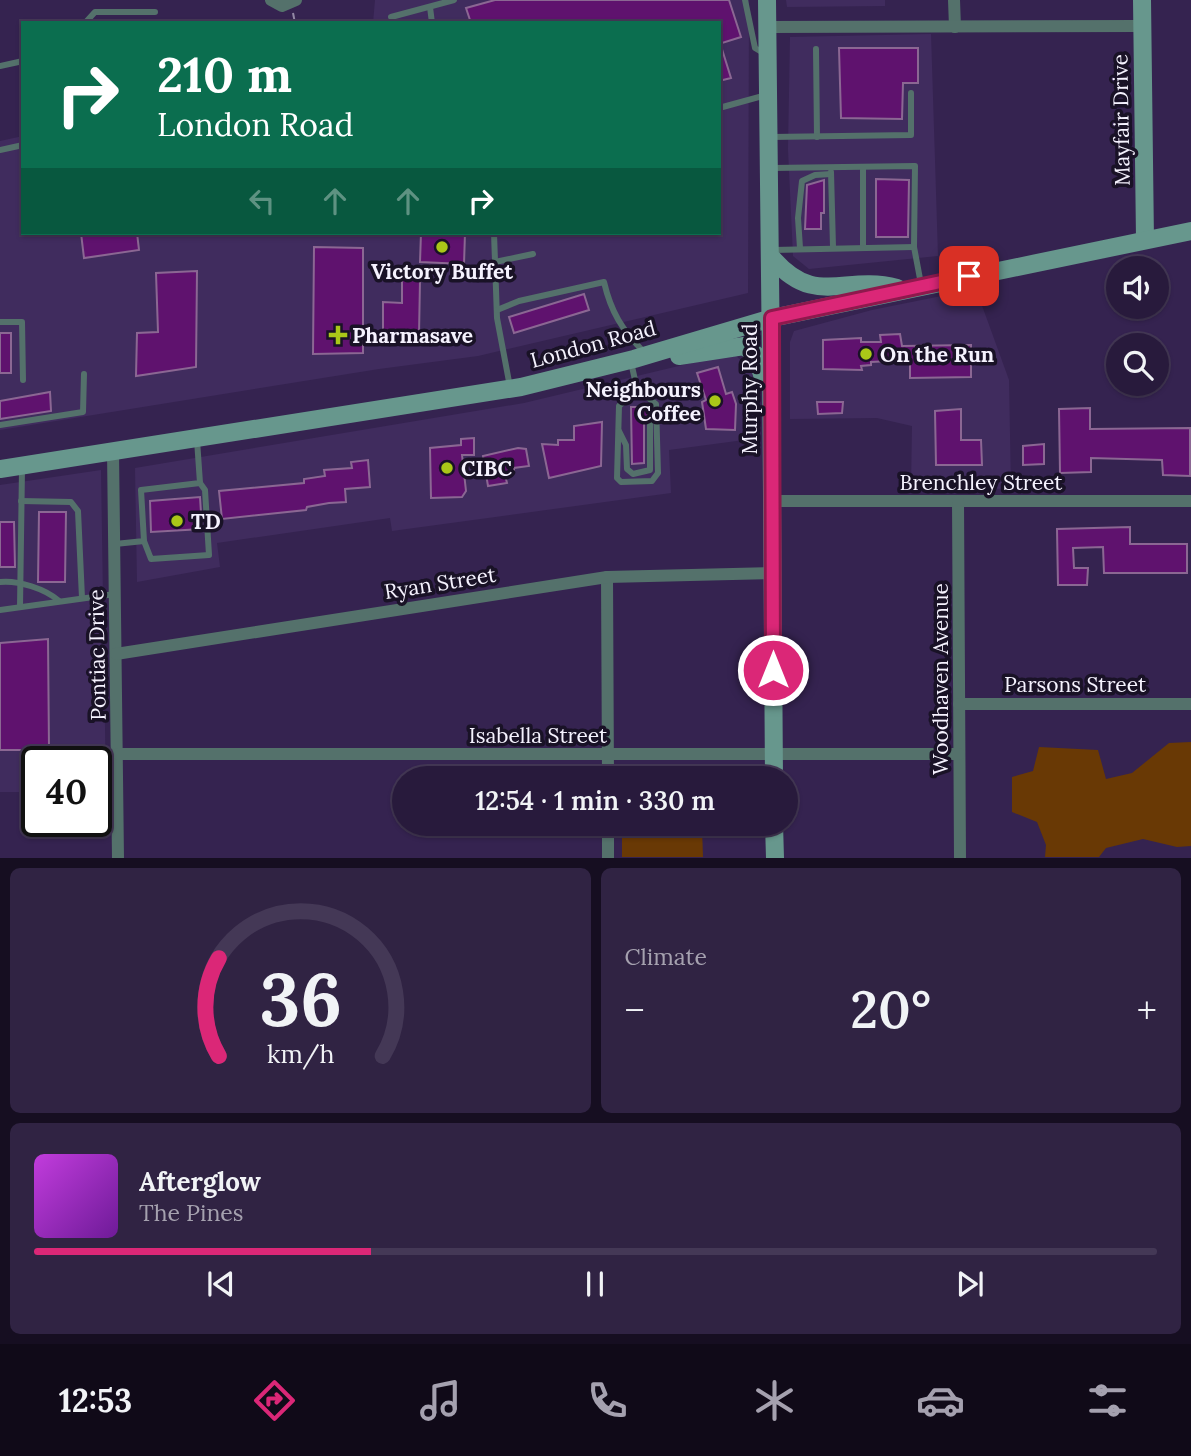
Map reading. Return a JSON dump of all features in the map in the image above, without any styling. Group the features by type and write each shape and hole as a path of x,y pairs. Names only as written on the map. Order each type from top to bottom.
{"main road":[{"name":"Murphy Road","path":"768,0 769,168 773,255 770,409 774,766"},
{"name":"Mayfair Drive","path":"1142,0 1145,240"},
{"name":"London Road","path":"0,469 511,389 637,358 772,318 1191,231"},
{"path":"773,255 793,280 805,285 879,283 913,288"},
{"path":"637,358 670,358 744,346 759,360 770,409"},
{"path":"774,836 775,858"}],"street":[{"path":"271,0 282,6 296,0"},
{"path":"954,0 955,27"},
{"path":"768,27 1142,26"},
{"name":"Pontiac Drive","path":"113,451 118,858"},
{"name":"Brenchley Street","path":"771,501 1191,500"},
{"name":"Woodhaven Avenue","path":"958,501 960,858"},
{"name":"Ryan Street","path":"116,654 607,577 773,573"},
{"path":"607,577 608,766"},
{"name":"Parsons Street","path":"959,704 1191,704"},
{"name":"Isabella Street","path":"118,754 959,754"},
{"path":"608,836 608,858"}],"lane":[{"path":"391,17 454,0"},
{"path":"745,0 755,48 768,57"},
{"path":"430,7 432,21"},
{"path":"87,21 95,12 155,12"},
{"path":"816,50 817,137"},
{"path":"0,66 21,61"},
{"path":"769,137 911,135 911,93"},
{"path":"721,107 768,94"},
{"path":"0,149 21,145"},
{"path":"800,248 798,218 802,181 831,171 915,166 913,288"},
{"path":"863,167 863,247"},
{"path":"769,168 831,171"},
{"path":"831,171 833,247"},
{"path":"494,235 497,310 511,389"},
{"path":"773,255 800,248 915,247"},
{"path":"495,262 533,254"},
{"path":"497,310 519,301 604,282 610,307 637,358 637,389 619,406 617,478 621,482 652,481 658,473 656,404 637,389"},
{"path":"0,322 22,322 23,380"},
{"path":"0,425 83,412 83,374"},
{"path":"618,429 626,445 627,469 633,474 643,474 650,470 650,423 656,416"},
{"path":"196,439 200,483 205,490 209,555 151,559 144,541 141,490 200,483"},
{"path":"20,607 22,466"},
{"path":"21,501 71,502 78,511 82,598"},
{"path":"115,544 144,541"},
{"path":"0,582 20,583 52,595 60,601"},
{"path":"0,610 115,594"}],"shaded area":[{"path":"375,0 749,0 748,293 478,356 379,369 0,430 0,141 21,136 21,235 721,235 721,21 373,21"},
{"path":"786,0 885,0 885,6 787,7"},
{"path":"931,34 938,256 809,269 793,256 788,149 790,37"},
{"path":"976,289 1009,380 1011,489 911,487 912,426 877,418 790,419 790,342 794,331 872,310"},
{"path":"733,353 752,371 759,438 669,450 671,493 392,531 390,518 217,543 220,567 137,582 135,468 524,403"},
{"path":"101,470 105,746 21,746 21,792 0,792 0,485"},
{"path":"1191,742 1191,846 1177,847 1143,839 1106,848 1099,857 1045,857 1046,845 1037,822 1012,812 1012,777 1033,771 1039,747 1098,750 1106,779 1132,773 1169,743"},
{"path":"622,836 702,836 703,857 622,857"}],"building":[{"path":"495,0 729,0 741,37 721,43 721,21 470,21 466,8"},
{"path":"721,46 731,78 721,80"},
{"path":"839,48 918,48 918,83 903,83 902,119 841,118"},
{"path":"876,179 909,180 908,237 876,237"},
{"path":"824,180 821,229 805,229 807,185"},
{"path":"81,235 137,235 139,250 84,258"},
{"name":"Victory Buffet","path":"421,235 465,235 464,264 420,262"},
{"path":"314,247 363,248 363,353 313,354"},
{"path":"197,271 196,367 136,376 137,333 158,332 156,273"},
{"path":"402,280 420,280 419,335 383,334 383,302 402,303"},
{"path":"584,294 589,310 514,333 509,317"},
{"path":"0,333 11,333 11,373 0,373"},
{"path":"900,334 902,346 971,345 971,377 910,378 910,360 871,362 871,365 861,366 862,370 823,369 823,340 861,338 861,342 881,342 880,335"},
{"path":"718,367 726,394 732,392 736,404 735,430 706,429 702,402 706,400 697,373"},
{"path":"50,392 51,411 0,419 0,401"},
{"path":"817,402 843,402 842,413 818,414"},
{"path":"631,407 645,407 649,413 644,423 644,463 632,464"},
{"path":"1090,408 1090,429 1190,428 1190,476 1163,475 1162,460 1091,458 1091,472 1060,473 1059,409"},
{"path":"961,409 961,440 981,440 982,465 936,465 935,411"},
{"path":"602,422 601,466 549,478 542,444 558,445 558,440 574,440 574,426"},
{"name":"CIBC","path":"474,438 474,455 462,455 466,491 462,497 431,498 430,448 461,445 461,439"},
{"path":"1044,444 1044,464 1023,465 1023,446"},
{"path":"518,448 526,449 529,466 514,468 514,472 505,475 507,483 488,486 483,456"},
{"path":"368,460 370,487 345,489 346,502 307,507 306,510 222,519 219,491 304,483 304,479 325,476 324,470 352,468 351,462"},
{"name":"TD","path":"200,497 202,529 151,532 150,501"},
{"path":"39,512 66,512 65,582 38,582"},
{"path":"0,522 14,522 15,567 0,567"},
{"path":"1130,527 1130,544 1187,544 1187,573 1104,573 1103,547 1073,548 1074,568 1088,568 1087,585 1058,585 1057,529"},
{"path":"48,639 49,746 21,746 21,750 0,750 0,643"}],"place":[{"name":"Victory Buffet","path":"442,247"},
{"name":"Pharmasave","path":"338,335"},
{"name":"On the Run","path":"866,354"},
{"name":"Neighbours Coffee","path":"715,401"},
{"name":"CIBC","path":"447,468"},
{"name":"TD","path":"177,521"}],"route":[{"path":"773,670 770,409 772,318 969,276"}]}
